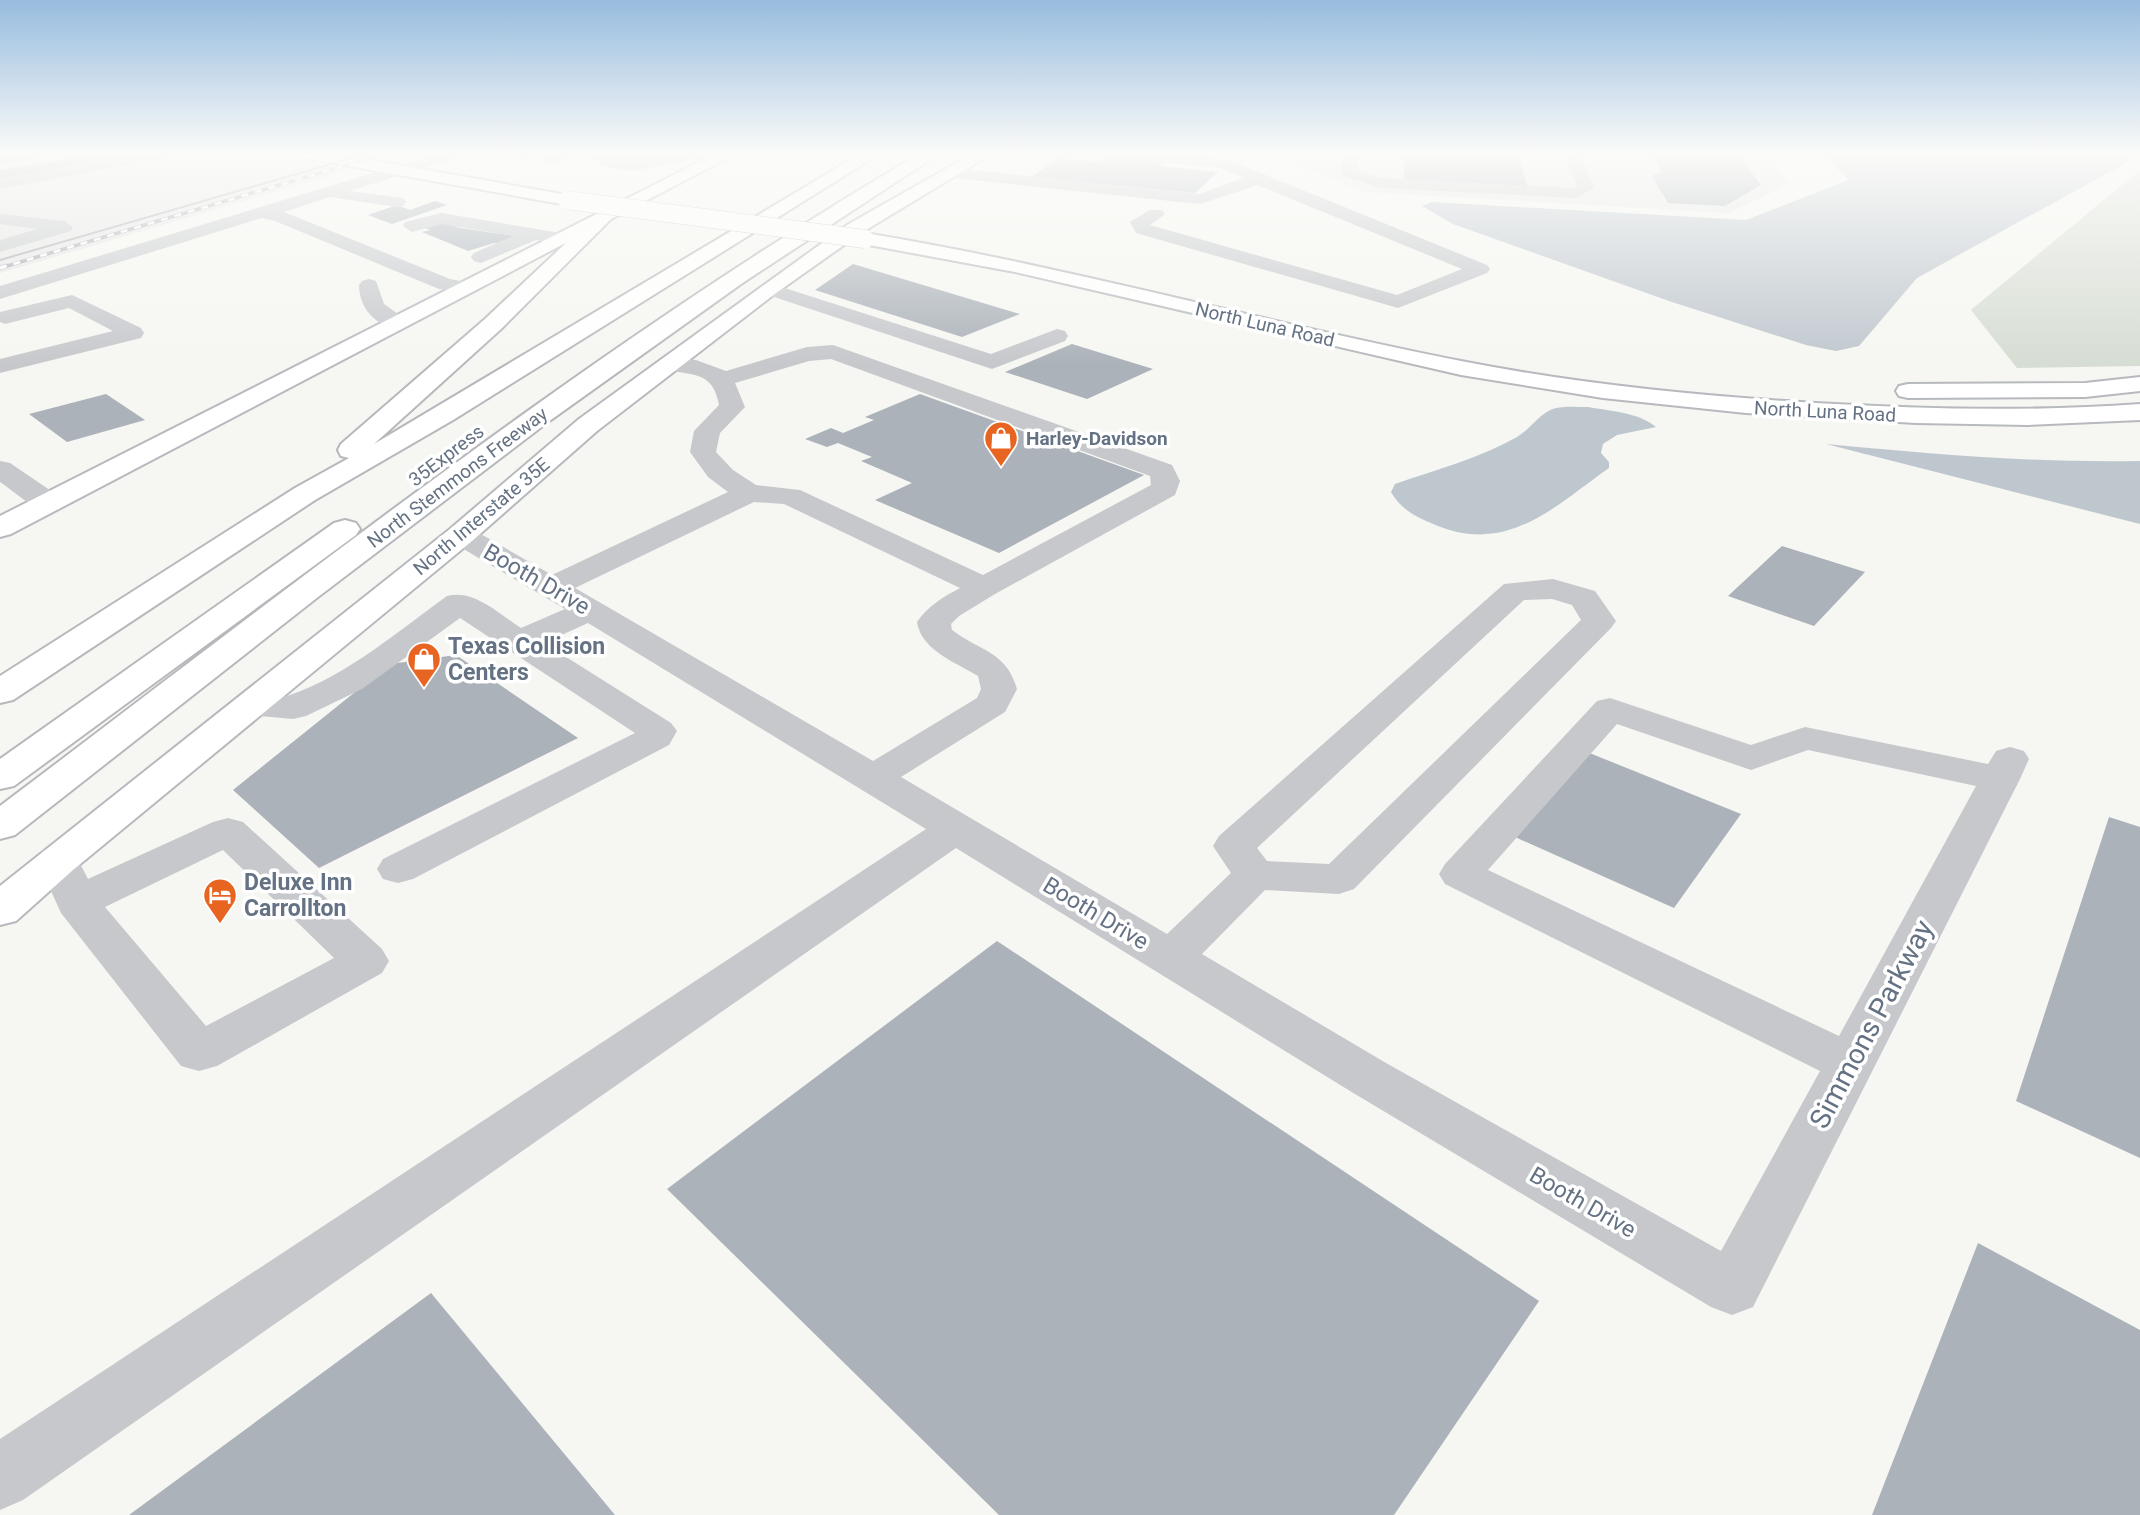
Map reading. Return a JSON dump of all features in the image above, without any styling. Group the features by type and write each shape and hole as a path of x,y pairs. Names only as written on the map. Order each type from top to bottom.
{"main road":[{"path":"0,528 589,224"},
{"path":"304,494 493,324 597,224"},
{"name":"North Luna Road","path":"748,224 943,250 1035,269 1301,334 1463,368 1597,391 1754,407 1965,419 2140,412"},
{"path":"0,692 304,494 444,415 753,224"},
{"name":"35Express","path":"0,777 516,403 789,224"},
{"name":"North Stemmons Freeway","path":"0,827 545,411 765,274 821,224"},
{"name":"North Interstate 35E","path":"0,910 58,860 461,535 588,425 672,364 765,274 862,224"},
{"name":"North Luna Road","path":"874,224 1050,252 1308,313 1490,351"},
{"path":"1558,363 1584,366"},
{"name":"North Luna Road","path":"1893,390 2085,390 2140,384"}],"street":[{"path":"0,246 64,227 38,224"},
{"path":"0,293 227,224"},
{"path":"299,224 446,285 464,287"},
{"path":"412,226 420,224"},
{"path":"466,224 561,239"},
{"path":"1140,224 1143,229 1398,302 1480,269 1369,224"},
{"path":"481,257 534,234"},
{"path":"765,274 992,362 1058,336"},
{"path":"369,285 369,299 376,312 397,321"},
{"path":"0,318 72,301 133,332 0,366"},
{"path":"724,379 807,354 833,352 1162,471 1166,481 1165,489 984,587 947,609 934,622 936,634 993,671 999,689 992,704 872,778"},
{"path":"672,364 706,370 724,379 732,407 707,431 703,452 724,480 750,493 790,496 984,587"},
{"path":"0,469 50,503"},
{"path":"551,587 750,493"},
{"name":"Booth Drive","path":"461,535 956,828 1367,1077 1732,1288"},
{"path":"1170,958 1255,875 1339,879 1599,621 1584,598 1553,589 1516,591 1234,846 1255,875"},
{"path":"249,706 293,708 349,681 459,603 658,731 656,737 398,869"},
{"path":"520,640 590,610"},
{"name":"Simmons Parkway","path":"1732,1288 1850,1064 2005,769 1805,738 1751,758 1610,709 1460,874 1850,1064"},
{"path":"0,1477 956,828"},
{"path":"58,860 77,902 199,1052 366,961 228,831 77,902"}],"shaded area":[{"path":"0,224 167,224 0,273"},
{"path":"1453,224 2016,224 1917,278 1859,346 1836,351 1806,345 1669,301"},
{"path":"2075,224 2140,224 2140,366 2017,368 1971,310"},
{"path":"1588,407 1632,415 1656,427 1617,435 1603,444 1601,453 1609,462 1609,468 1530,522 1487,534 1464,533 1417,517 1405,509 1391,492 1395,484 1503,444 1522,434 1550,410"},
{"path":"1826,444 2022,459 2140,461 2140,524"}],"building":[{"path":"447,224 516,236 501,243 468,251 422,232 430,230 425,228"},
{"path":"853,264 1020,314 962,337 815,290"},
{"path":"1072,344 1153,369 1087,399 1005,372"},
{"path":"106,394 145,420 67,442 29,414"},
{"name":"Harley-Davidson","path":"920,394 1144,475 999,553 875,500 912,483 861,461 872,457 838,443 827,447 805,439 831,428 843,433 874,420 865,417"},
{"path":"1782,546 1865,572 1814,626 1728,596"},
{"path":"456,655 578,738 319,868 233,790 390,664"},
{"path":"1582,750 1741,814 1674,908 1506,833"},
{"path":"2109,817 2140,827 2140,1158 2016,1101"},
{"path":"997,941 1539,1301 1394,1515 999,1515 667,1189"},
{"path":"1978,1243 2140,1330 2140,1515 1872,1515"},
{"path":"431,1293 615,1515 129,1515"}],"tram line":[{"path":"0,260 125,224"}],"railway":[{"path":"6,266 0,268 149,224"}],"place":[{"name":"Harley-Davidson","path":"1001,468"},
{"name":"Texas Collision Centers","path":"424,689"},
{"name":"Deluxe Inn Carrollton","path":"220,925"}]}
